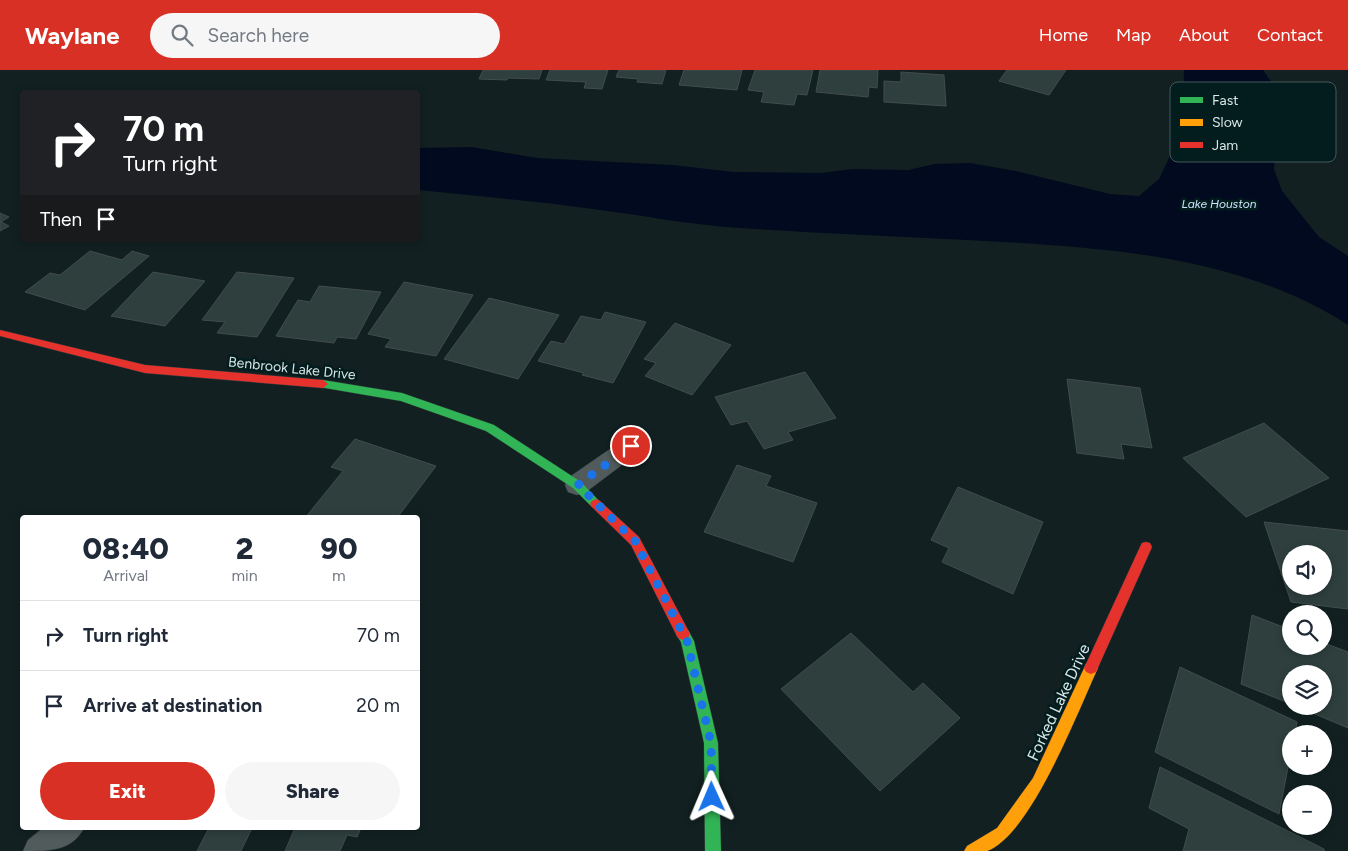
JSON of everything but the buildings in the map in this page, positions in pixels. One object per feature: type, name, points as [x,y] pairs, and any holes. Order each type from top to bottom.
[{"type":"street","name":"Benbrook Lake Drive","points":[[0,333],[145,369],[317,383],[402,397],[490,428],[578,485],[635,541],[687,641],[711,743],[713,851]]},
{"type":"street","points":[[578,485],[631,446]]},
{"type":"street","name":"Forked Lake Drive","points":[[972,851],[1002,833],[1038,783],[1146,547]]},
{"type":"street","points":[[39,851],[65,830]]},
{"type":"water","name":"Lake Houston","points":[[1184,70],[1263,70],[1271,82],[1184,82]]},
{"type":"water","name":"Lake Houston","points":[[472,147],[537,158],[673,165],[734,172],[821,173],[852,169],[909,170],[934,164],[970,163],[1016,171],[1110,194],[1139,196],[1159,179],[1170,156],[1170,162],[1275,162],[1274,169],[1282,191],[1319,237],[1348,256],[1348,325],[1305,301],[1260,282],[1212,268],[1164,258],[1065,246],[721,227],[571,206],[420,190],[420,148]]},
{"type":"traffic: fast","points":[[323,384],[402,397],[490,428],[577,485],[596,504]]},
{"type":"traffic: fast","points":[[683,634],[687,641],[711,743],[713,851]]},
{"type":"traffic: slow","points":[[972,851],[1002,833],[1038,783],[1091,668]]},
{"type":"traffic: jam","points":[[0,333],[145,369],[323,384]]},
{"type":"traffic: jam","points":[[596,504],[635,541],[683,634]]},
{"type":"traffic: jam","points":[[1091,668],[1146,547]]},
{"type":"route","points":[[631,446],[578,485],[635,541],[687,641],[711,743],[712,797]]}]
